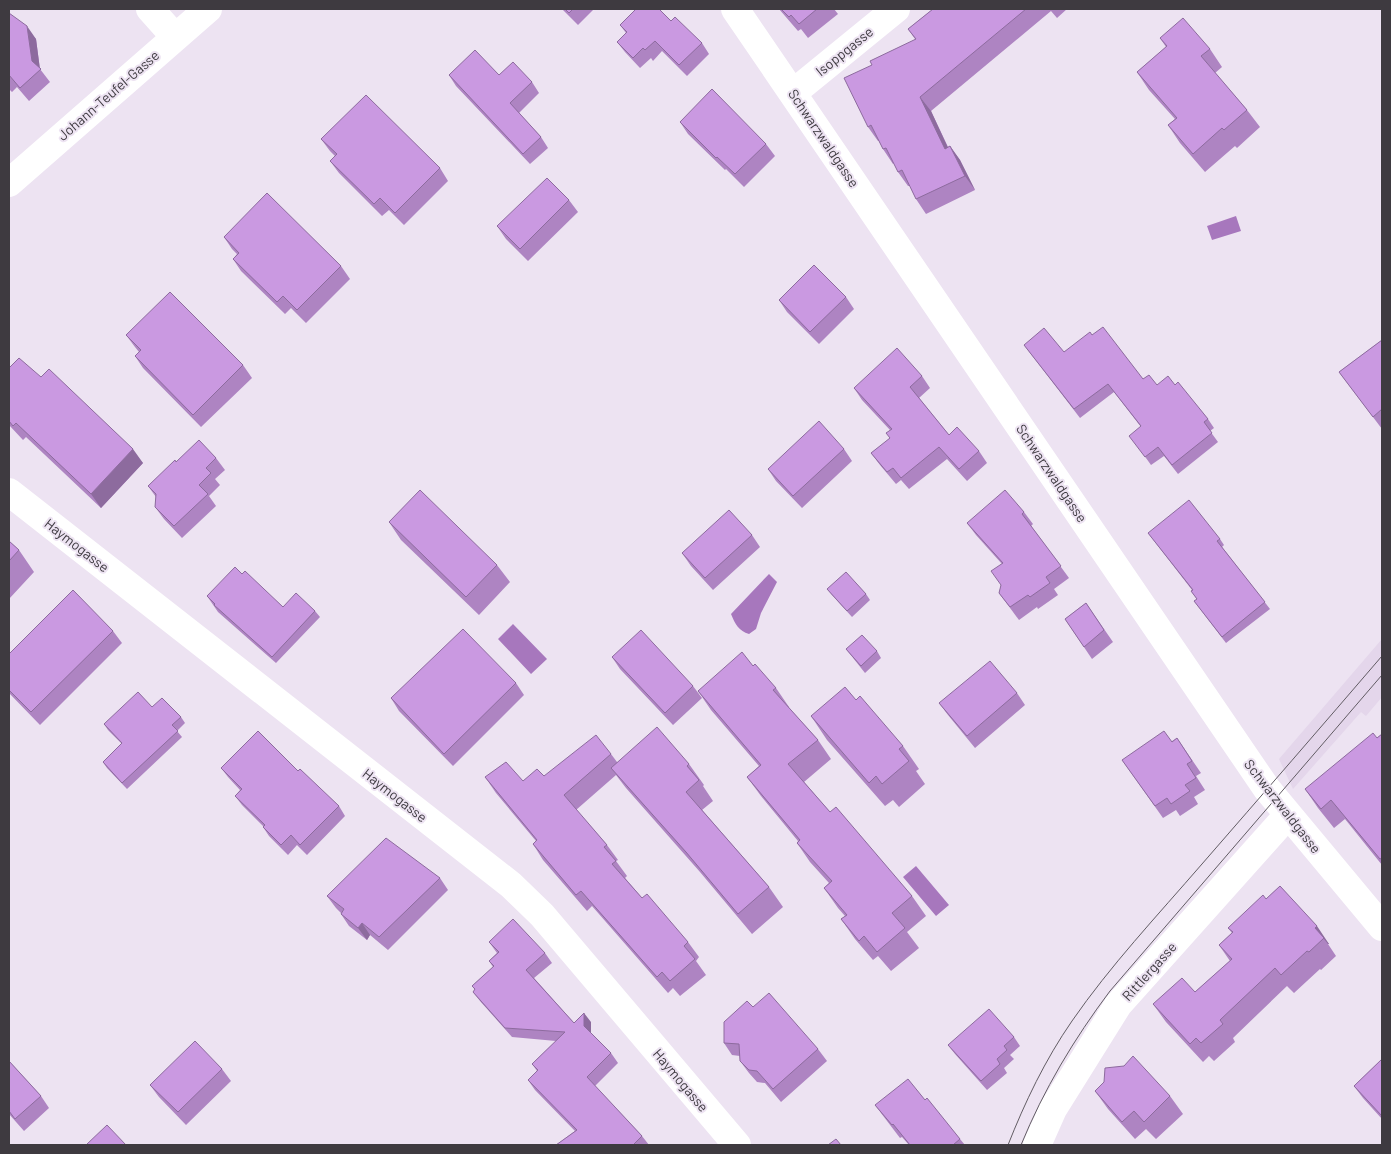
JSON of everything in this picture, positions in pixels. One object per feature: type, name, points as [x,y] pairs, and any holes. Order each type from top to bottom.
[{"type":"street","points":[[150,9],[175,37]]},
{"type":"street","name":"Johann-Teufel-Gasse","points":[[9,183],[208,9]]},
{"type":"street","name":"Schwarzwaldgasse","points":[[735,9],[1263,784],[1287,816],[1382,927]]},
{"type":"street","name":"Isoppgasse","points":[[793,93],[896,9]]},
{"type":"street","name":"Haymogasse","points":[[9,492],[511,885],[542,915],[737,1145]]},
{"type":"street","name":"Rittlergasse","points":[[1037,1145],[1053,1109],[1118,1005],[1287,816]]},
{"type":"shaded area","points":[[1236,216],[1241,231],[1212,240],[1207,226]]},
{"type":"shaded area","points":[[769,574],[777,582],[761,613],[756,629],[749,634],[738,627],[731,614]]},
{"type":"shaded area","points":[[513,624],[547,659],[531,674],[498,639]]},
{"type":"shaded area","points":[[1382,639],[1382,697],[1366,716],[1361,712],[1293,789],[1279,759]]},
{"type":"shaded area","points":[[916,866],[949,905],[936,916],[903,877]]},
{"type":"building","points":[[565,9],[573,9],[569,13]]},
{"type":"building","points":[[636,9],[659,9],[671,21],[675,17],[702,43],[679,65],[655,41],[645,50],[643,48],[633,58],[617,42],[627,32],[620,25]]},
{"type":"building","points":[[781,9],[817,9],[799,24],[791,15],[789,17]]},
{"type":"building","points":[[933,9],[1026,9],[920,97],[945,149],[950,146],[965,176],[916,199],[902,170],[898,172],[886,148],[883,149],[871,125],[868,127],[844,78],[872,65],[870,61],[916,39],[908,29]]},
{"type":"building","points":[[9,13],[27,26],[32,61],[41,69],[20,88],[9,75]]},
{"type":"building","points":[[1183,18],[1210,49],[1201,56],[1247,110],[1224,130],[1222,128],[1193,154],[1168,125],[1177,118],[1137,72],[1167,46],[1160,38]]},
{"type":"building","points":[[475,50],[499,75],[513,62],[532,82],[510,103],[541,137],[523,154],[449,75]]},
{"type":"building","points":[[712,89],[766,144],[735,174],[680,122]]},
{"type":"building","points":[[366,95],[440,168],[395,213],[380,198],[374,204],[330,161],[337,154],[321,139]]},
{"type":"building","points":[[547,178],[569,200],[520,249],[497,226]]},
{"type":"building","points":[[267,193],[341,266],[297,310],[283,296],[277,302],[233,259],[239,253],[224,237]]},
{"type":"building","points":[[814,265],[846,297],[810,332],[779,300]]},
{"type":"building","points":[[170,292],[243,365],[193,415],[135,356],[141,350],[126,335]]},
{"type":"building","points":[[1103,327],[1143,379],[1149,375],[1157,385],[1168,376],[1175,385],[1178,382],[1208,419],[1204,422],[1212,433],[1172,465],[1158,447],[1145,457],[1129,436],[1141,426],[1108,384],[1074,409],[1024,345],[1044,328],[1064,352],[1090,332],[1092,335]]},
{"type":"building","points":[[1382,340],[1382,409],[1373,417],[1339,372]]},
{"type":"building","points":[[897,348],[922,376],[910,387],[949,435],[957,427],[979,451],[959,469],[939,447],[901,478],[893,468],[887,472],[871,453],[890,438],[886,433],[892,429],[854,388]]},
{"type":"building","points":[[19,358],[41,377],[49,369],[133,449],[91,494],[16,423],[13,426],[9,421],[9,368]]},
{"type":"building","points":[[819,421],[844,449],[793,496],[768,469]]},
{"type":"building","points":[[199,440],[216,458],[206,468],[211,473],[199,485],[208,494],[174,526],[155,507],[156,494],[148,486]]},
{"type":"building","points":[[420,490],[497,565],[466,597],[389,522]]},
{"type":"building","points":[[1005,490],[1024,512],[1022,514],[1061,566],[1046,577],[1050,583],[1030,597],[1028,595],[1010,607],[999,593],[1001,585],[991,571],[1003,563],[967,523]]},
{"type":"building","points":[[1189,500],[1220,539],[1217,541],[1265,602],[1222,637],[1194,601],[1197,599],[1191,591],[1193,590],[1148,533]]},
{"type":"building","points":[[729,510],[752,535],[705,578],[682,553]]},
{"type":"building","points":[[9,541],[19,550],[9,561]]},
{"type":"building","points":[[235,567],[242,574],[245,571],[283,607],[296,593],[315,611],[272,657],[214,605],[207,596]]},
{"type":"building","points":[[846,572],[866,594],[847,611],[827,589]]},
{"type":"building","points":[[73,590],[113,631],[31,712],[9,690],[9,654]]},
{"type":"building","points":[[1086,603],[1104,630],[1084,647],[1065,619]]},
{"type":"building","points":[[463,629],[516,683],[444,754],[391,698]]},
{"type":"building","points":[[641,630],[693,686],[665,713],[612,657]]},
{"type":"building","points":[[862,635],[877,651],[861,666],[846,649]]},
{"type":"building","points":[[742,652],[753,666],[755,664],[776,688],[773,690],[818,740],[788,764],[830,812],[836,807],[912,896],[892,913],[905,928],[877,952],[864,936],[859,941],[841,919],[847,915],[824,888],[832,881],[797,843],[800,840],[747,777],[761,765],[698,691]]},
{"type":"building","points":[[990,661],[1017,693],[967,736],[939,703]]},
{"type":"building","points":[[845,687],[856,700],[860,696],[903,746],[899,749],[909,761],[882,784],[876,776],[869,783],[811,716]]},
{"type":"building","points":[[138,692],[152,707],[162,698],[181,717],[172,725],[178,731],[122,783],[103,762],[122,743],[104,724]]},
{"type":"building","points":[[657,727],[689,764],[687,766],[699,780],[686,792],[769,887],[738,914],[611,768]]},
{"type":"building","points":[[258,731],[298,771],[300,769],[339,806],[300,845],[291,835],[281,845],[263,827],[265,825],[235,796],[242,789],[221,768]]},
{"type":"building","points":[[1164,731],[1172,742],[1177,738],[1192,761],[1187,764],[1196,778],[1185,785],[1190,791],[1171,804],[1167,798],[1155,806],[1122,760]]},
{"type":"building","points":[[1373,733],[1377,738],[1382,734],[1382,858],[1380,859],[1331,800],[1321,809],[1305,789]]},
{"type":"building","points":[[596,735],[611,754],[564,795],[607,845],[604,847],[616,861],[612,864],[642,898],[647,894],[688,942],[684,946],[695,959],[670,981],[662,972],[657,977],[581,891],[576,895],[533,844],[537,840],[485,777],[506,762],[523,781],[537,769],[544,776]]},
{"type":"building","points":[[386,838],[440,878],[379,937],[362,923],[358,928],[341,914],[344,909],[327,896]]},
{"type":"building","points":[[1280,886],[1317,926],[1315,928],[1324,938],[1281,975],[1275,968],[1220,1020],[1223,1024],[1201,1043],[1196,1038],[1190,1044],[1153,1004],[1182,978],[1195,992],[1232,959],[1219,945],[1233,932],[1228,928],[1263,895],[1266,899]]},
{"type":"building","points":[[513,919],[545,953],[526,970],[574,1023],[584,1013],[584,1026],[611,1053],[587,1077],[642,1136],[633,1145],[556,1145],[577,1130],[528,1080],[538,1070],[532,1064],[565,1032],[505,1028],[473,992],[475,989],[472,986],[494,966],[489,961],[499,952],[489,942]]},
{"type":"building","points":[[769,993],[818,1049],[773,1089],[757,1071],[749,1070],[740,1061],[739,1044],[724,1043],[724,1022],[747,1001],[753,1007]]},
{"type":"building","points":[[989,1009],[1014,1037],[1004,1046],[1007,1050],[997,1059],[1000,1064],[981,1081],[948,1045]]},
{"type":"building","points":[[195,1041],[222,1069],[178,1112],[150,1085]]},
{"type":"building","points":[[1133,1056],[1170,1096],[1144,1122],[1134,1111],[1122,1122],[1095,1091],[1104,1082],[1105,1068],[1124,1066]]},
{"type":"building","points":[[1382,1059],[1382,1116],[1354,1086]]},
{"type":"building","points":[[9,1061],[41,1096],[15,1119],[9,1111]]},
{"type":"building","points":[[908,1079],[925,1100],[927,1098],[960,1139],[953,1145],[910,1145],[875,1105]]},
{"type":"building","points":[[107,1125],[126,1145],[86,1145]]},
{"type":"building","points":[[836,1139],[841,1145],[828,1145]]},
{"type":"tram line","points":[[1008,1145],[1044,1066],[1072,1021],[1102,981],[1134,941],[1382,656]]},
{"type":"tram line","points":[[1021,1145],[1061,1065],[1084,1027],[1110,991],[1382,675]]}]
